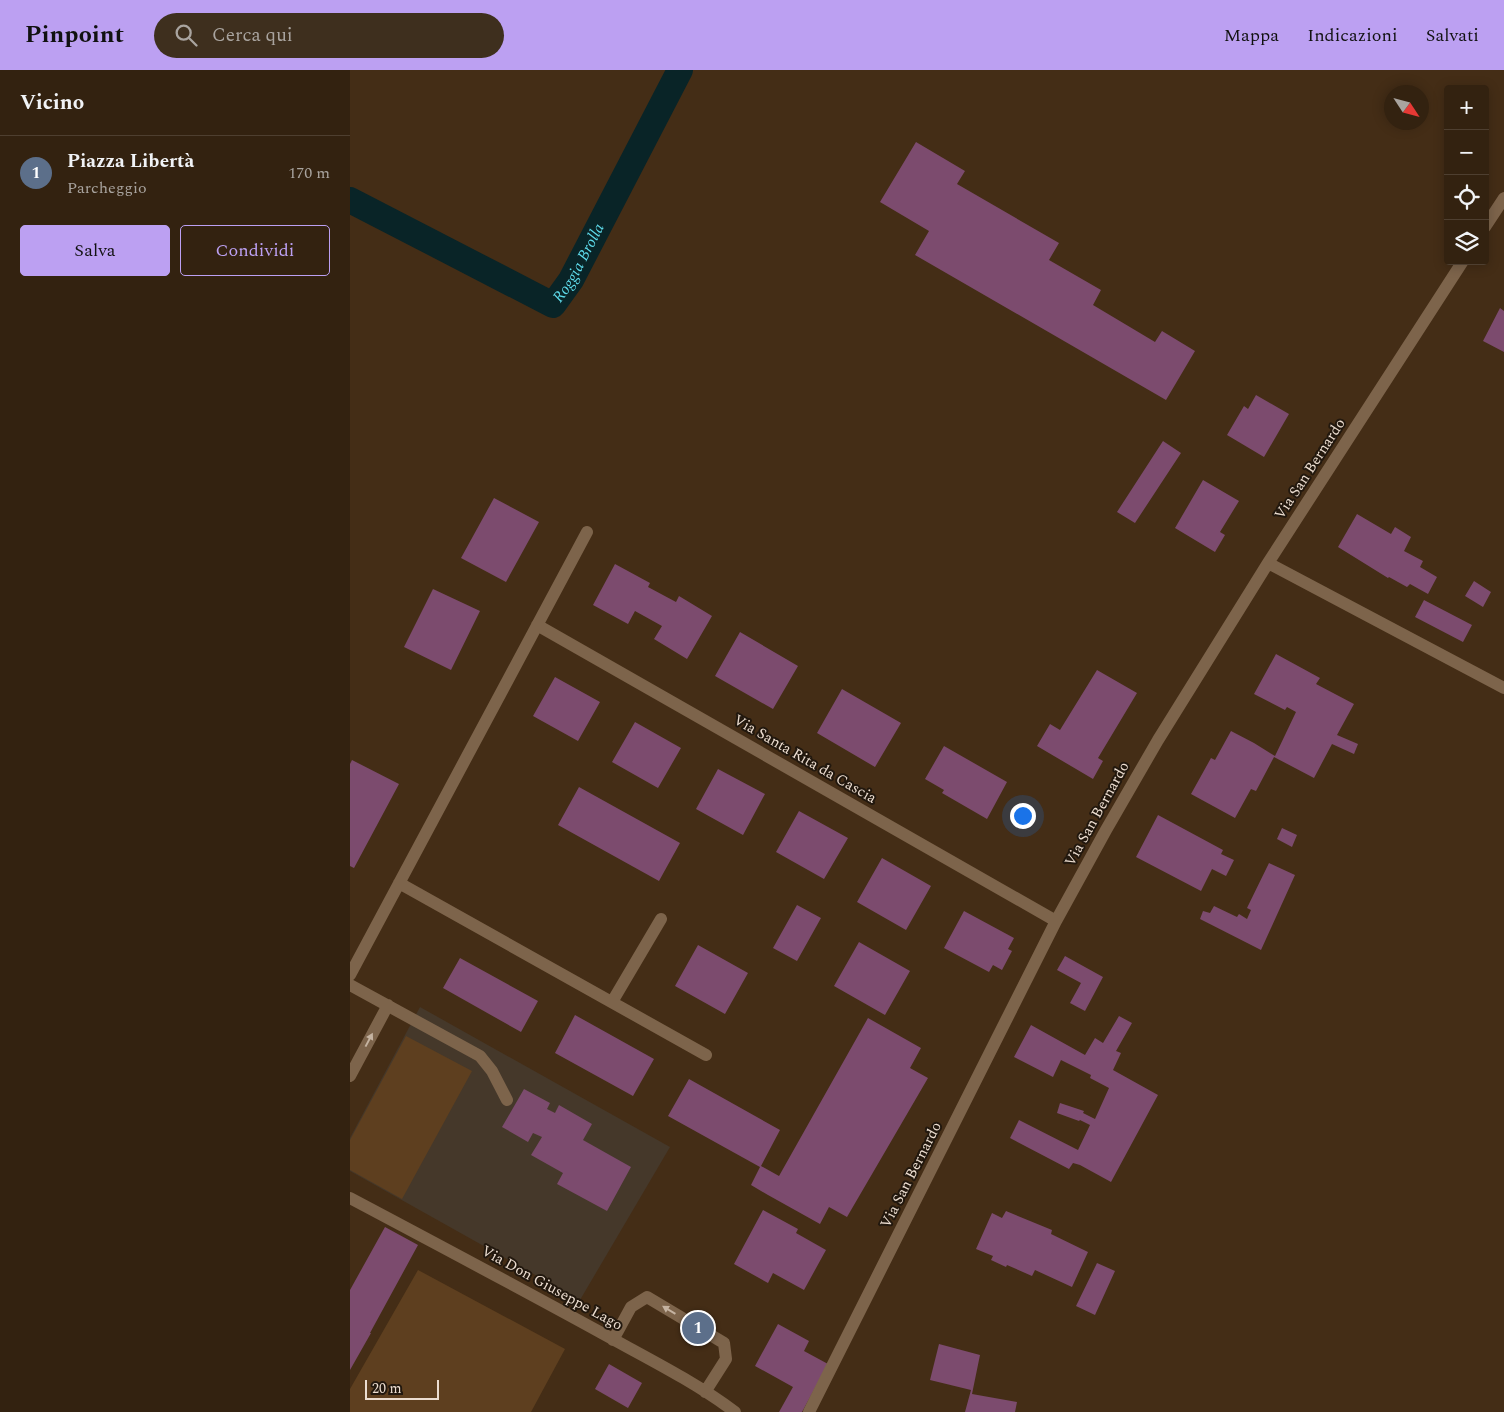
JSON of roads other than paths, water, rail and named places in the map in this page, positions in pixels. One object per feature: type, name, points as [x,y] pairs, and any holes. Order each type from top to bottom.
[{"type":"street","points":[[1489,221],[1504,198]]},
{"type":"street","name":"Via San Bernardo","points":[[809,1412],[1056,921],[1106,830],[1158,740],[1268,563],[1460,265]]},
{"type":"street","points":[[350,975],[587,532]]},
{"type":"street","points":[[1268,563],[1504,688]]},
{"type":"street","name":"Via Santa Rita da Cascia","points":[[537,625],[1056,921]]},
{"type":"street","points":[[399,883],[706,1055]]},
{"type":"street","points":[[612,1002],[661,919]]},
{"type":"street","points":[[350,985],[480,1056],[492,1071],[507,1100]]},
{"type":"street","points":[[350,1076],[388,1005]]},
{"type":"street","name":"Via Don Giuseppe Lago","points":[[350,1198],[497,1275],[705,1392],[736,1412]]},
{"type":"street","points":[[613,1340],[631,1307],[647,1297],[724,1343],[726,1359],[705,1392]]},
{"type":"waterway","name":"Roggia Brolla","points":[[350,200],[553,305],[571,280],[680,70]]},
{"type":"place","name":"Piazza Libertà","points":[[698,1328]]}]
